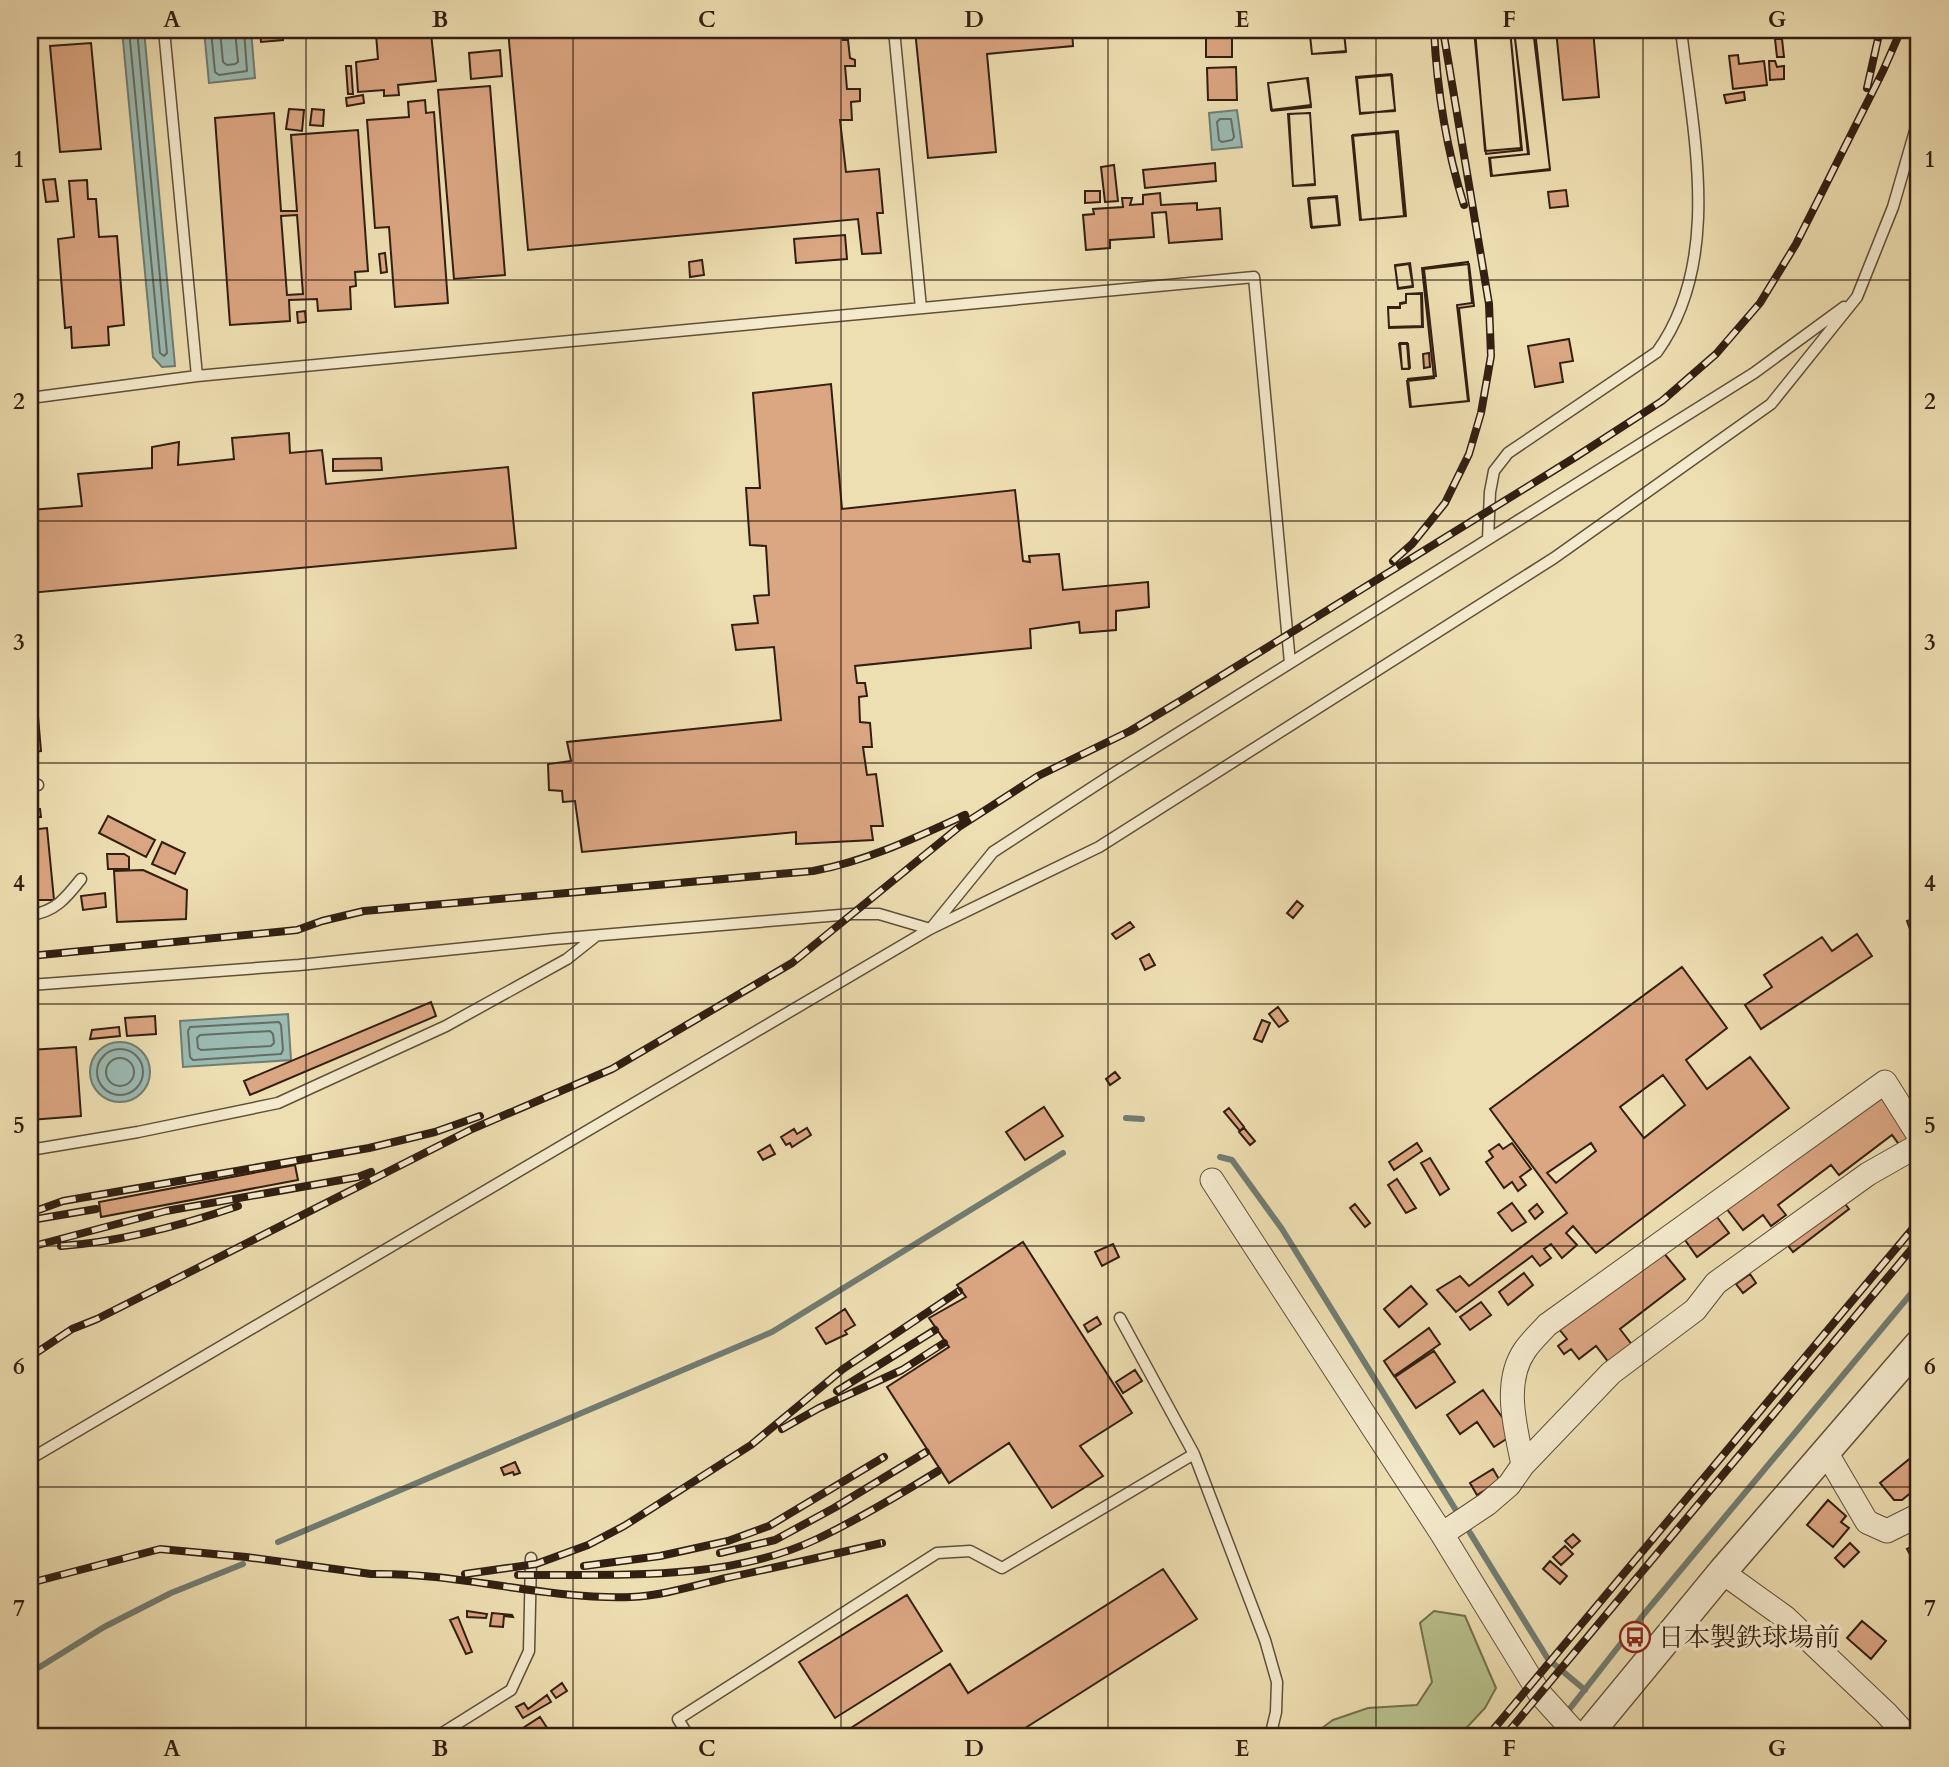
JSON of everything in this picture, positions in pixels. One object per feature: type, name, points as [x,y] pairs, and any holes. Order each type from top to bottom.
[{"type":"street","points":[[1523,1465],[1512,1399],[1516,1372],[1524,1351],[1547,1325],[1885,1082],[1919,1136]]},
{"type":"street","points":[[1455,1526],[1509,1485],[1523,1465],[1611,1373],[1695,1310],[1716,1283],[1868,1174],[1919,1145]]},
{"type":"street","points":[[1212,1180],[1455,1526],[1539,1694],[1579,1737]]},
{"type":"street","points":[[1586,1737],[1722,1572],[1914,1354]]},
{"type":"street","points":[[1826,1452],[1867,1522],[1887,1531],[1919,1515]]},
{"type":"street","points":[[1722,1572],[1786,1618],[1908,1737]]},
{"type":"lane","points":[[164,30],[197,376]]},
{"type":"lane","points":[[894,30],[921,308]]},
{"type":"lane","points":[[1488,539],[1490,492],[1494,471],[1508,453],[1657,352],[1670,334],[1691,278],[1700,198],[1681,30]]},
{"type":"lane","points":[[30,1459],[930,929],[1099,847],[1554,558],[1771,404],[1857,297],[1893,207],[1919,117]]},
{"type":"lane","points":[[30,398],[197,376],[1254,277],[1290,663]]},
{"type":"lane","points":[[930,929],[993,852],[1754,373],[1857,297]]},
{"type":"lane","points":[[30,915],[61,905],[81,879]]},
{"type":"lane","points":[[30,985],[299,965],[852,914],[879,914],[930,929]]},
{"type":"lane","points":[[30,1150],[138,1132],[278,1103],[446,1026],[567,959],[596,936]]},
{"type":"lane","points":[[1120,1318],[1194,1454],[1265,1640],[1277,1682],[1276,1712],[1270,1737]]},
{"type":"lane","points":[[689,1737],[678,1719],[937,1553],[971,1550],[1002,1567],[1194,1454]]},
{"type":"lane","points":[[436,1737],[511,1690],[529,1651],[531,1558]]},
{"type":"green space","points":[[1434,1611],[1465,1616],[1496,1688],[1485,1708],[1458,1737],[1310,1737],[1333,1720],[1368,1708],[1417,1705],[1432,1682],[1420,1623]]},
{"type":"water","points":[[122,30],[144,30],[175,366],[162,367],[153,357]]},
{"type":"water","points":[[204,30],[251,30],[255,78],[209,83]]},
{"type":"water","points":[[1237,110],[1242,147],[1212,150],[1209,113]]},
{"type":"water","points":[[288,1014],[291,1060],[183,1067],[180,1021]]},
{"type":"water","points":[[120,1042],[137,1047],[145,1055],[150,1072],[145,1089],[137,1097],[120,1102],[103,1097],[95,1089],[90,1072],[95,1055],[103,1047]]},
{"type":"building","points":[[282,30],[283,40],[261,42],[260,31]]},
{"type":"building","points":[[508,30],[843,30],[843,40],[848,40],[850,58],[855,60],[855,66],[845,66],[847,89],[860,89],[860,101],[851,102],[852,120],[840,120],[846,172],[879,169],[883,213],[877,213],[881,253],[862,254],[858,219],[528,250]]},
{"type":"building","points":[[915,30],[1072,30],[1073,46],[987,54],[996,152],[928,158]]},
{"type":"building","points":[[1474,30],[1510,30],[1522,150],[1486,154]]},
{"type":"building","points":[[1475,30],[1510,30],[1521,148],[1485,151]]},
{"type":"building","points":[[1514,30],[1533,30],[1550,169],[1491,176],[1489,158],[1529,154]]},
{"type":"building","points":[[1514,30],[1535,30],[1550,170],[1492,176],[1490,158],[1528,154]]},
{"type":"building","points":[[1556,30],[1593,30],[1599,97],[1563,100]]},
{"type":"building","points":[[399,31],[400,36],[431,33],[436,81],[398,85],[399,95],[384,96],[384,90],[358,92],[356,62],[378,59],[376,34]]},
{"type":"building","points":[[1344,32],[1346,51],[1312,54],[1310,36]]},
{"type":"building","points":[[1344,33],[1346,52],[1312,54],[1310,35]]},
{"type":"building","points":[[1206,34],[1232,34],[1232,57],[1206,57]]},
{"type":"building","points":[[1775,39],[1782,39],[1784,57],[1777,57]]},
{"type":"building","points":[[91,43],[101,149],[60,152],[50,46]]},
{"type":"building","points":[[500,50],[502,76],[471,79],[469,53]]},
{"type":"building","points":[[1738,55],[1739,64],[1764,61],[1767,85],[1733,89],[1729,56]]},
{"type":"building","points":[[1769,61],[1775,61],[1777,67],[1784,66],[1784,79],[1770,80]]},
{"type":"building","points":[[346,66],[351,66],[353,94],[348,94]]},
{"type":"building","points":[[1236,67],[1237,100],[1208,100],[1207,68]]},
{"type":"building","points":[[1391,74],[1395,110],[1360,114],[1356,77]]},
{"type":"building","points":[[1392,75],[1395,111],[1360,113],[1357,78]]},
{"type":"building","points":[[1307,78],[1311,105],[1271,110],[1268,83]]},
{"type":"building","points":[[1308,78],[1311,107],[1272,111],[1268,83]]},
{"type":"building","points":[[490,86],[505,275],[454,279],[438,90]]},
{"type":"building","points":[[1744,92],[1745,100],[1726,103],[1724,95]]},
{"type":"building","points":[[363,95],[364,103],[347,106],[346,98]]},
{"type":"building","points":[[425,100],[426,113],[434,112],[448,303],[395,307],[389,227],[375,228],[367,120],[409,117],[408,102]]},
{"type":"building","points":[[289,109],[304,110],[302,131],[286,129]]},
{"type":"building","points":[[312,109],[324,110],[323,126],[310,125]]},
{"type":"building","points":[[274,113],[281,211],[297,211],[291,135],[358,130],[368,271],[355,272],[356,286],[350,287],[351,309],[318,311],[317,299],[289,300],[290,321],[230,325],[215,118]],"holes":[[[297,215],[303,294],[287,295],[281,216]]]},
{"type":"building","points":[[1310,113],[1315,185],[1293,186],[1288,114]]},
{"type":"building","points":[[1310,113],[1315,184],[1293,186],[1289,114]]},
{"type":"building","points":[[1398,131],[1406,216],[1361,220],[1353,135]]},
{"type":"building","points":[[1396,132],[1404,216],[1360,220],[1352,136]]},
{"type":"building","points":[[1215,163],[1216,181],[1145,188],[1143,170]]},
{"type":"building","points":[[1114,165],[1118,201],[1105,202],[1101,167]]},
{"type":"building","points":[[55,179],[58,201],[46,202],[43,180]]},
{"type":"building","points":[[87,180],[88,199],[96,199],[99,237],[117,236],[124,325],[108,327],[109,345],[72,348],[71,327],[65,328],[58,239],[74,237],[69,181]]},
{"type":"building","points":[[1566,190],[1568,206],[1550,208],[1548,192]]},
{"type":"building","points":[[1085,191],[1100,191],[1100,202],[1085,203]]},
{"type":"building","points":[[1160,193],[1161,205],[1197,203],[1197,210],[1220,208],[1222,239],[1169,243],[1166,212],[1152,213],[1154,237],[1110,240],[1110,248],[1086,250],[1083,215],[1094,214],[1093,209],[1123,207],[1122,198],[1132,198],[1130,205],[1143,204],[1143,195]]},
{"type":"building","points":[[1337,196],[1340,225],[1312,228],[1309,198]]},
{"type":"building","points":[[1336,197],[1339,225],[1311,227],[1308,199]]},
{"type":"building","points":[[845,235],[847,259],[796,263],[794,239]]},
{"type":"building","points":[[385,253],[387,272],[381,273],[379,254]]},
{"type":"building","points":[[702,260],[704,275],[690,277],[689,262]]},
{"type":"building","points":[[1468,262],[1472,303],[1457,305],[1468,401],[1410,407],[1407,381],[1434,378],[1422,268]]},
{"type":"building","points":[[1410,263],[1413,286],[1398,288],[1395,265]]},
{"type":"building","points":[[1409,264],[1413,287],[1398,289],[1395,266]]},
{"type":"building","points":[[1469,264],[1474,306],[1459,308],[1469,401],[1411,407],[1408,379],[1436,376],[1424,269]]},
{"type":"building","points":[[1422,293],[1423,327],[1389,328],[1388,307],[1400,307],[1400,303],[1406,302],[1406,294]]},
{"type":"building","points":[[1406,294],[1421,294],[1422,326],[1389,327],[1388,308],[1400,308],[1400,304],[1406,303]]},
{"type":"building","points":[[305,311],[306,322],[298,323],[297,312]]},
{"type":"building","points":[[1569,339],[1573,361],[1560,363],[1563,382],[1535,387],[1528,346]]},
{"type":"building","points":[[1400,343],[1407,343],[1409,369],[1402,369]]},
{"type":"building","points":[[1399,344],[1408,344],[1410,368],[1402,369]]},
{"type":"building","points":[[1429,353],[1430,367],[1424,368],[1423,354]]},
{"type":"building","points":[[831,384],[842,509],[1015,490],[1023,561],[1030,562],[1029,556],[1059,554],[1063,590],[1148,582],[1149,607],[1116,611],[1116,630],[1080,633],[1079,622],[1030,629],[1031,648],[855,666],[857,683],[865,683],[867,696],[859,697],[860,722],[870,723],[872,747],[863,747],[867,775],[876,774],[883,826],[871,826],[873,840],[796,844],[796,832],[582,852],[575,801],[563,802],[562,791],[549,790],[548,764],[571,761],[567,742],[781,720],[774,647],[736,650],[732,625],[758,623],[754,596],[769,595],[766,546],[750,545],[746,488],[760,488],[753,393]]},
{"type":"building","points":[[289,433],[290,453],[322,450],[326,484],[508,467],[516,548],[30,593],[30,510],[82,506],[78,474],[152,468],[152,447],[179,442],[178,465],[234,459],[232,438]]},
{"type":"building","points":[[381,458],[382,470],[333,471],[333,459]]},
{"type":"building","points":[[30,624],[41,751],[30,752]]},
{"type":"building","points":[[30,809],[40,809],[41,817],[30,817]]},
{"type":"building","points":[[108,816],[155,840],[146,857],[99,833]]},
{"type":"building","points":[[47,828],[54,900],[31,900],[30,830]]},
{"type":"building","points":[[162,842],[185,853],[175,874],[152,864]]},
{"type":"building","points":[[107,854],[124,854],[129,857],[129,869],[108,869]]},
{"type":"building","points":[[143,870],[187,890],[186,919],[117,922],[114,871]]},
{"type":"building","points":[[105,893],[106,907],[83,910],[81,896]]},
{"type":"building","points":[[1297,901],[1303,906],[1293,918],[1287,913]]},
{"type":"building","points":[[1919,917],[1919,944],[1916,945],[1907,921]]},
{"type":"building","points":[[1130,922],[1134,927],[1116,939],[1112,934]]},
{"type":"building","points":[[1857,934],[1872,956],[1761,1029],[1745,1005],[1772,987],[1764,975],[1822,937],[1832,951]]},
{"type":"building","points":[[1149,954],[1155,965],[1145,970],[1140,959]]},
{"type":"building","points":[[1682,967],[1727,1028],[1686,1060],[1707,1089],[1750,1057],[1789,1108],[1596,1253],[1573,1226],[1566,1233],[1577,1245],[1562,1258],[1551,1244],[1544,1249],[1551,1258],[1540,1266],[1532,1256],[1456,1312],[1437,1290],[1460,1276],[1469,1286],[1567,1213],[1490,1109]],"holes":[[[1663,1075],[1685,1105],[1644,1138],[1620,1107]],[[1591,1143],[1596,1151],[1556,1183],[1547,1173]]]},
{"type":"building","points":[[431,1002],[436,1016],[250,1095],[244,1081]]},
{"type":"building","points":[[1278,1007],[1288,1021],[1279,1027],[1269,1014]]},
{"type":"building","points":[[155,1016],[156,1034],[127,1036],[125,1018]]},
{"type":"building","points":[[1262,1020],[1270,1023],[1262,1042],[1254,1039]]},
{"type":"building","points":[[119,1027],[120,1036],[90,1039],[92,1030]]},
{"type":"building","points":[[76,1047],[81,1116],[30,1120],[30,1050]]},
{"type":"building","points":[[1115,1072],[1120,1078],[1110,1085],[1106,1079]]},
{"type":"building","points":[[1882,1094],[1915,1137],[1901,1147],[1892,1135],[1839,1175],[1831,1165],[1778,1205],[1786,1215],[1771,1226],[1763,1215],[1743,1230],[1726,1208]]},
{"type":"building","points":[[1044,1107],[1063,1136],[1025,1160],[1006,1132]]},
{"type":"building","points":[[1229,1108],[1244,1127],[1240,1131],[1224,1112]]},
{"type":"building","points":[[807,1128],[811,1135],[792,1147],[790,1143],[786,1145],[781,1137],[794,1129],[797,1134]]},
{"type":"building","points":[[1244,1128],[1255,1141],[1250,1145],[1239,1132]]},
{"type":"building","points":[[1417,1143],[1422,1151],[1394,1170],[1389,1162]]},
{"type":"building","points":[[1512,1143],[1531,1169],[1520,1177],[1526,1185],[1518,1191],[1512,1182],[1504,1188],[1486,1162],[1493,1157],[1489,1151],[1499,1144],[1503,1149]]},
{"type":"building","points":[[770,1145],[775,1154],[763,1160],[758,1152]]},
{"type":"building","points":[[1430,1158],[1449,1189],[1440,1195],[1421,1163]]},
{"type":"building","points":[[295,1165],[298,1180],[101,1217],[99,1202]]},
{"type":"building","points":[[1397,1179],[1416,1208],[1406,1213],[1388,1185]]},
{"type":"building","points":[[1842,1200],[1849,1209],[1793,1252],[1786,1243]]},
{"type":"building","points":[[1512,1203],[1526,1222],[1512,1231],[1498,1213]]},
{"type":"building","points":[[1355,1204],[1370,1223],[1365,1227],[1350,1208]]},
{"type":"building","points":[[1537,1204],[1543,1212],[1535,1219],[1529,1211]]},
{"type":"building","points":[[1717,1217],[1729,1233],[1697,1257],[1685,1240]]},
{"type":"building","points":[[1023,1242],[1132,1413],[1080,1446],[1103,1476],[1052,1508],[1009,1443],[949,1483],[887,1387],[949,1347],[929,1318],[966,1297],[957,1285]]},
{"type":"building","points":[[1113,1244],[1119,1257],[1102,1266],[1095,1252]]},
{"type":"building","points":[[1663,1252],[1685,1279],[1620,1329],[1633,1346],[1610,1364],[1596,1346],[1579,1359],[1571,1349],[1564,1354],[1558,1346],[1567,1339],[1559,1329]]},
{"type":"building","points":[[1524,1273],[1533,1285],[1508,1305],[1499,1292]]},
{"type":"building","points":[[1750,1274],[1756,1283],[1743,1293],[1736,1284]]},
{"type":"building","points":[[1411,1286],[1427,1304],[1399,1327],[1384,1309]]},
{"type":"building","points":[[1481,1302],[1491,1315],[1470,1330],[1460,1317]]},
{"type":"building","points":[[845,1309],[855,1325],[845,1331],[847,1334],[826,1344],[816,1328]]},
{"type":"building","points":[[1097,1317],[1101,1324],[1088,1332],[1084,1325]]},
{"type":"building","points":[[1429,1328],[1440,1344],[1394,1376],[1384,1361]]},
{"type":"building","points":[[1434,1351],[1455,1382],[1416,1408],[1395,1377]]},
{"type":"building","points":[[1135,1370],[1142,1381],[1123,1393],[1116,1382]]},
{"type":"building","points":[[1483,1390],[1514,1434],[1494,1447],[1477,1422],[1460,1434],[1447,1415]]},
{"type":"building","points":[[1919,1451],[1919,1486],[1902,1500],[1894,1500],[1880,1483]]},
{"type":"building","points":[[515,1462],[520,1473],[504,1475],[501,1468]]},
{"type":"building","points":[[1493,1469],[1500,1481],[1477,1495],[1470,1483]]},
{"type":"building","points":[[1828,1500],[1846,1516],[1841,1522],[1849,1528],[1833,1547],[1807,1525]]},
{"type":"building","points":[[1573,1534],[1580,1541],[1572,1548],[1565,1541]]},
{"type":"building","points":[[1850,1543],[1859,1552],[1844,1567],[1835,1558]]},
{"type":"building","points":[[1919,1543],[1919,1571],[1907,1549]]},
{"type":"building","points":[[1565,1546],[1573,1554],[1561,1565],[1553,1557]]},
{"type":"building","points":[[1550,1561],[1567,1576],[1560,1584],[1543,1569]]},
{"type":"building","points":[[1163,1569],[1197,1619],[1011,1737],[837,1737],[950,1664],[968,1693]]},
{"type":"building","points":[[907,1595],[942,1651],[835,1718],[799,1662]]},
{"type":"building","points":[[467,1611],[487,1614],[486,1618],[467,1617]]},
{"type":"building","points":[[492,1613],[513,1617],[504,1616],[503,1627],[490,1626]]},
{"type":"building","points":[[458,1617],[472,1652],[466,1654],[450,1620]]},
{"type":"building","points":[[1862,1621],[1886,1641],[1871,1659],[1847,1638]]},
{"type":"building","points":[[562,1683],[567,1691],[556,1698],[551,1691]]},
{"type":"building","points":[[547,1695],[551,1702],[523,1718],[516,1707],[524,1703],[528,1709]]},
{"type":"building","points":[[540,1717],[553,1737],[509,1737]]},
{"type":"waterway","points":[[1126,1118],[1142,1119]]},
{"type":"waterway","points":[[278,1542],[772,1332],[1063,1153]]},
{"type":"waterway","points":[[1220,1157],[1232,1160],[1282,1229],[1548,1659],[1585,1690]]},
{"type":"waterway","points":[[1568,1711],[1644,1614],[1919,1284]]},
{"type":"waterway","points":[[30,1673],[104,1627],[171,1593],[243,1564]]},
{"type":"waterway","points":[[1547,1737],[1551,1733]]},
{"type":"railway","points":[[1434,30],[1443,119],[1464,205]]},
{"type":"railway","points":[[1393,561],[1412,544],[1445,503],[1469,454],[1481,413],[1491,356],[1489,304],[1443,30]]},
{"type":"railway","points":[[1867,88],[1880,30]]},
{"type":"railway","points":[[30,1357],[72,1329],[97,1319],[472,1129],[612,1069],[792,963],[959,827],[1038,776],[1130,731],[1182,700],[1662,401],[1716,354],[1760,303],[1796,244],[1901,30]]},
{"type":"railway","points":[[30,956],[297,930],[364,911],[813,871],[872,855],[965,815]]},
{"type":"railway","points":[[30,1213],[63,1201],[369,1148],[435,1132],[480,1116]]},
{"type":"railway","points":[[30,1247],[166,1211],[358,1177],[371,1172]]},
{"type":"railway","points":[[61,1246],[151,1232],[238,1206]]},
{"type":"railway","points":[[37,1219],[96,1209]]},
{"type":"railway","points":[[1487,1737],[1919,1221]]},
{"type":"railway","points":[[1504,1737],[1919,1240]]},
{"type":"railway","points":[[465,1574],[536,1564],[588,1545],[624,1526],[751,1445],[843,1369],[959,1291]]},
{"type":"railway","points":[[837,1391],[935,1330]]},
{"type":"railway","points":[[782,1429],[819,1408],[902,1370],[944,1343]]},
{"type":"railway","points":[[720,1553],[775,1540],[926,1452]]},
{"type":"railway","points":[[584,1566],[660,1556],[728,1541],[769,1526],[884,1457]]},
{"type":"railway","points":[[518,1575],[632,1575],[746,1563],[817,1539],[938,1471]]},
{"type":"railway","points":[[30,1583],[160,1549],[246,1557],[371,1574],[436,1577],[566,1594],[631,1597],[667,1592],[882,1543]]},
{"type":"place","name":"日本製鉄球場前","points":[[1635,1637]]}]
